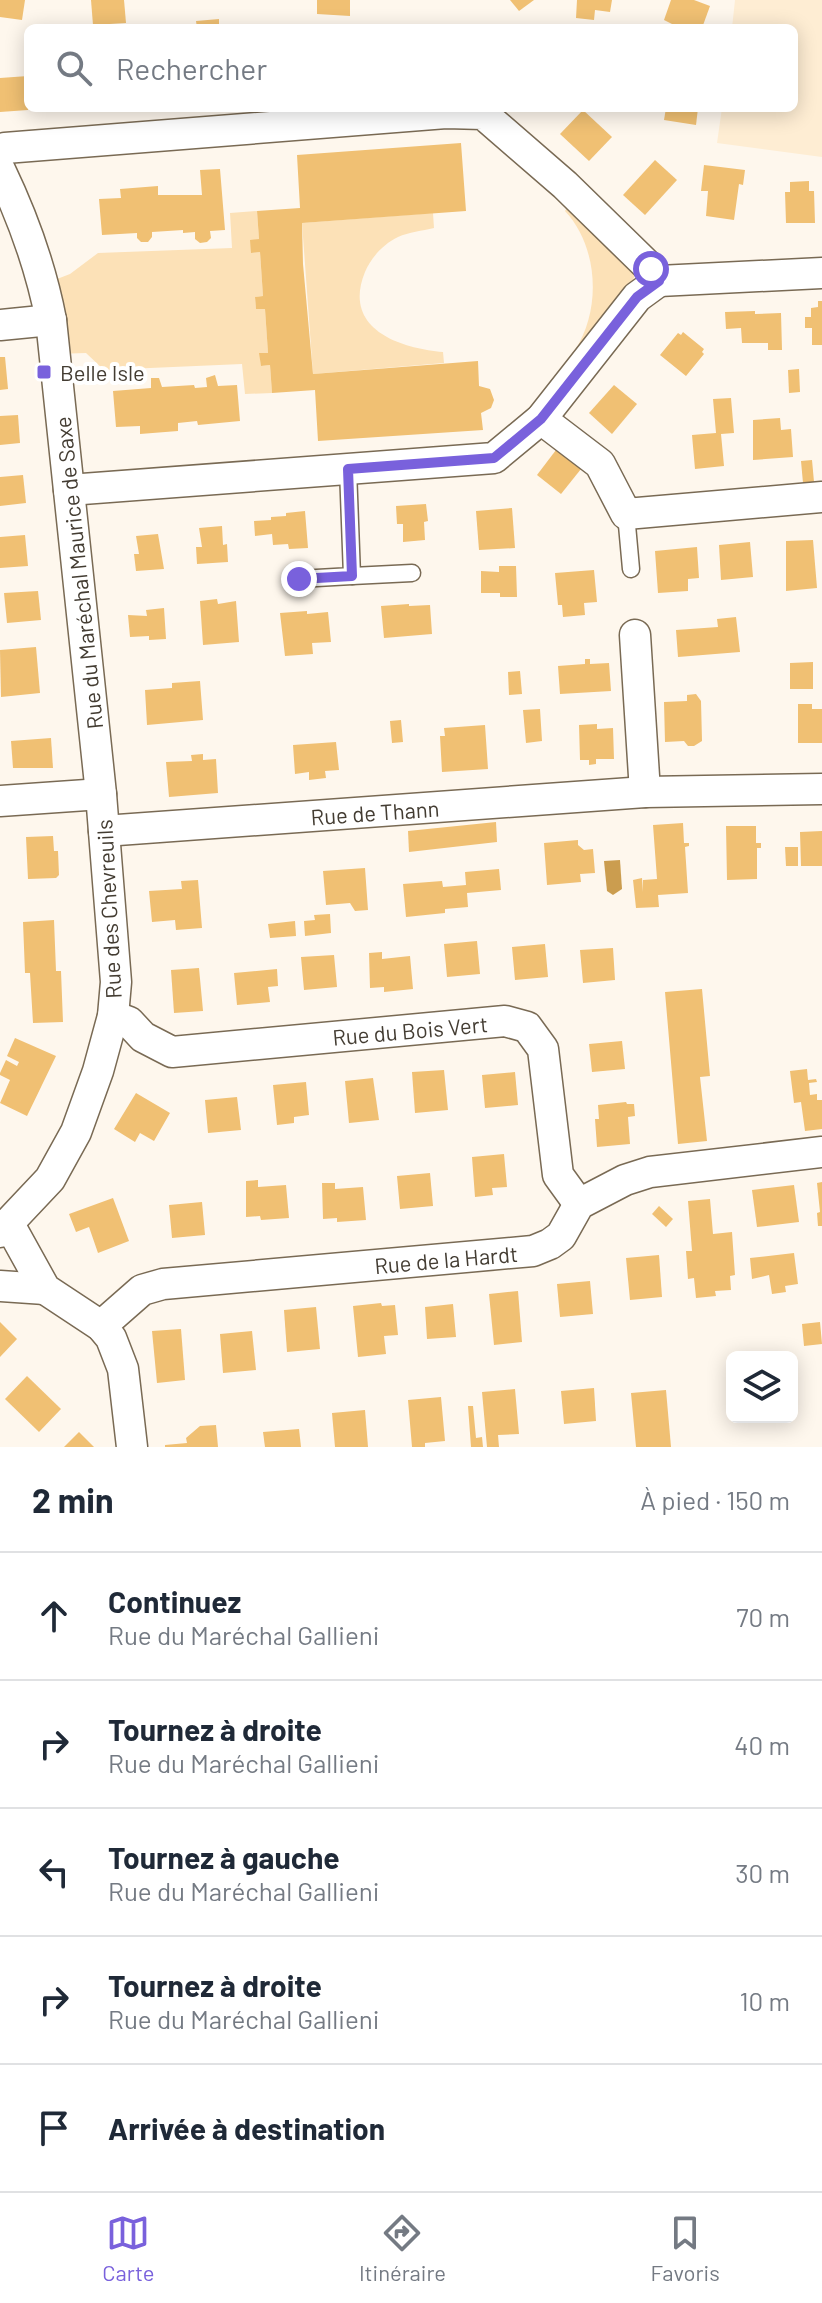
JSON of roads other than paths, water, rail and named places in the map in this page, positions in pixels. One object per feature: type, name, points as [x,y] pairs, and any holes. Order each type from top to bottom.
[{"type":"street","points":[[0,150],[446,113],[483,114],[565,185],[651,269],[659,281]]},
{"type":"street","name":"Rue du Maréchal Maurice de Saxe","points":[[0,170],[15,201],[44,284],[51,320],[101,794]]},
{"type":"street","points":[[69,490],[494,458],[541,419],[637,297],[659,281],[822,273]]},
{"type":"street","points":[[0,325],[51,320]]},
{"type":"street","points":[[541,419],[600,464],[626,514],[822,497]]},
{"type":"street","points":[[635,635],[645,792]]},
{"type":"street","name":"Rue de Thann","points":[[104,831],[645,792],[822,789]]},
{"type":"street","points":[[0,801],[101,794]]},
{"type":"street","name":"Rue des Chevreuils","points":[[4,1228],[50,1179],[76,1132],[98,1071],[113,1016],[116,982],[101,794]]},
{"type":"street","name":"Rue du Bois Vert","points":[[113,1016],[129,1022],[143,1037],[172,1052],[505,1021],[527,1027],[543,1049],[558,1175],[579,1204]]},
{"type":"street","points":[[579,1204],[625,1180],[650,1172],[822,1152]]},
{"type":"street","name":"Rue de la Hardt","points":[[101,1326],[142,1290],[163,1284],[533,1251],[561,1236],[579,1204]]},
{"type":"street","points":[[4,1228],[45,1289],[101,1326],[111,1338],[123,1369],[132,1447]]},
{"type":"street","points":[[0,1286],[45,1289]]},
{"type":"lane","points":[[348,469],[352,576]]},
{"type":"lane","points":[[626,514],[631,569]]},
{"type":"lane","points":[[299,579],[412,573]]},
{"type":"place","name":"Belle Isle","points":[[44,372]]}]
